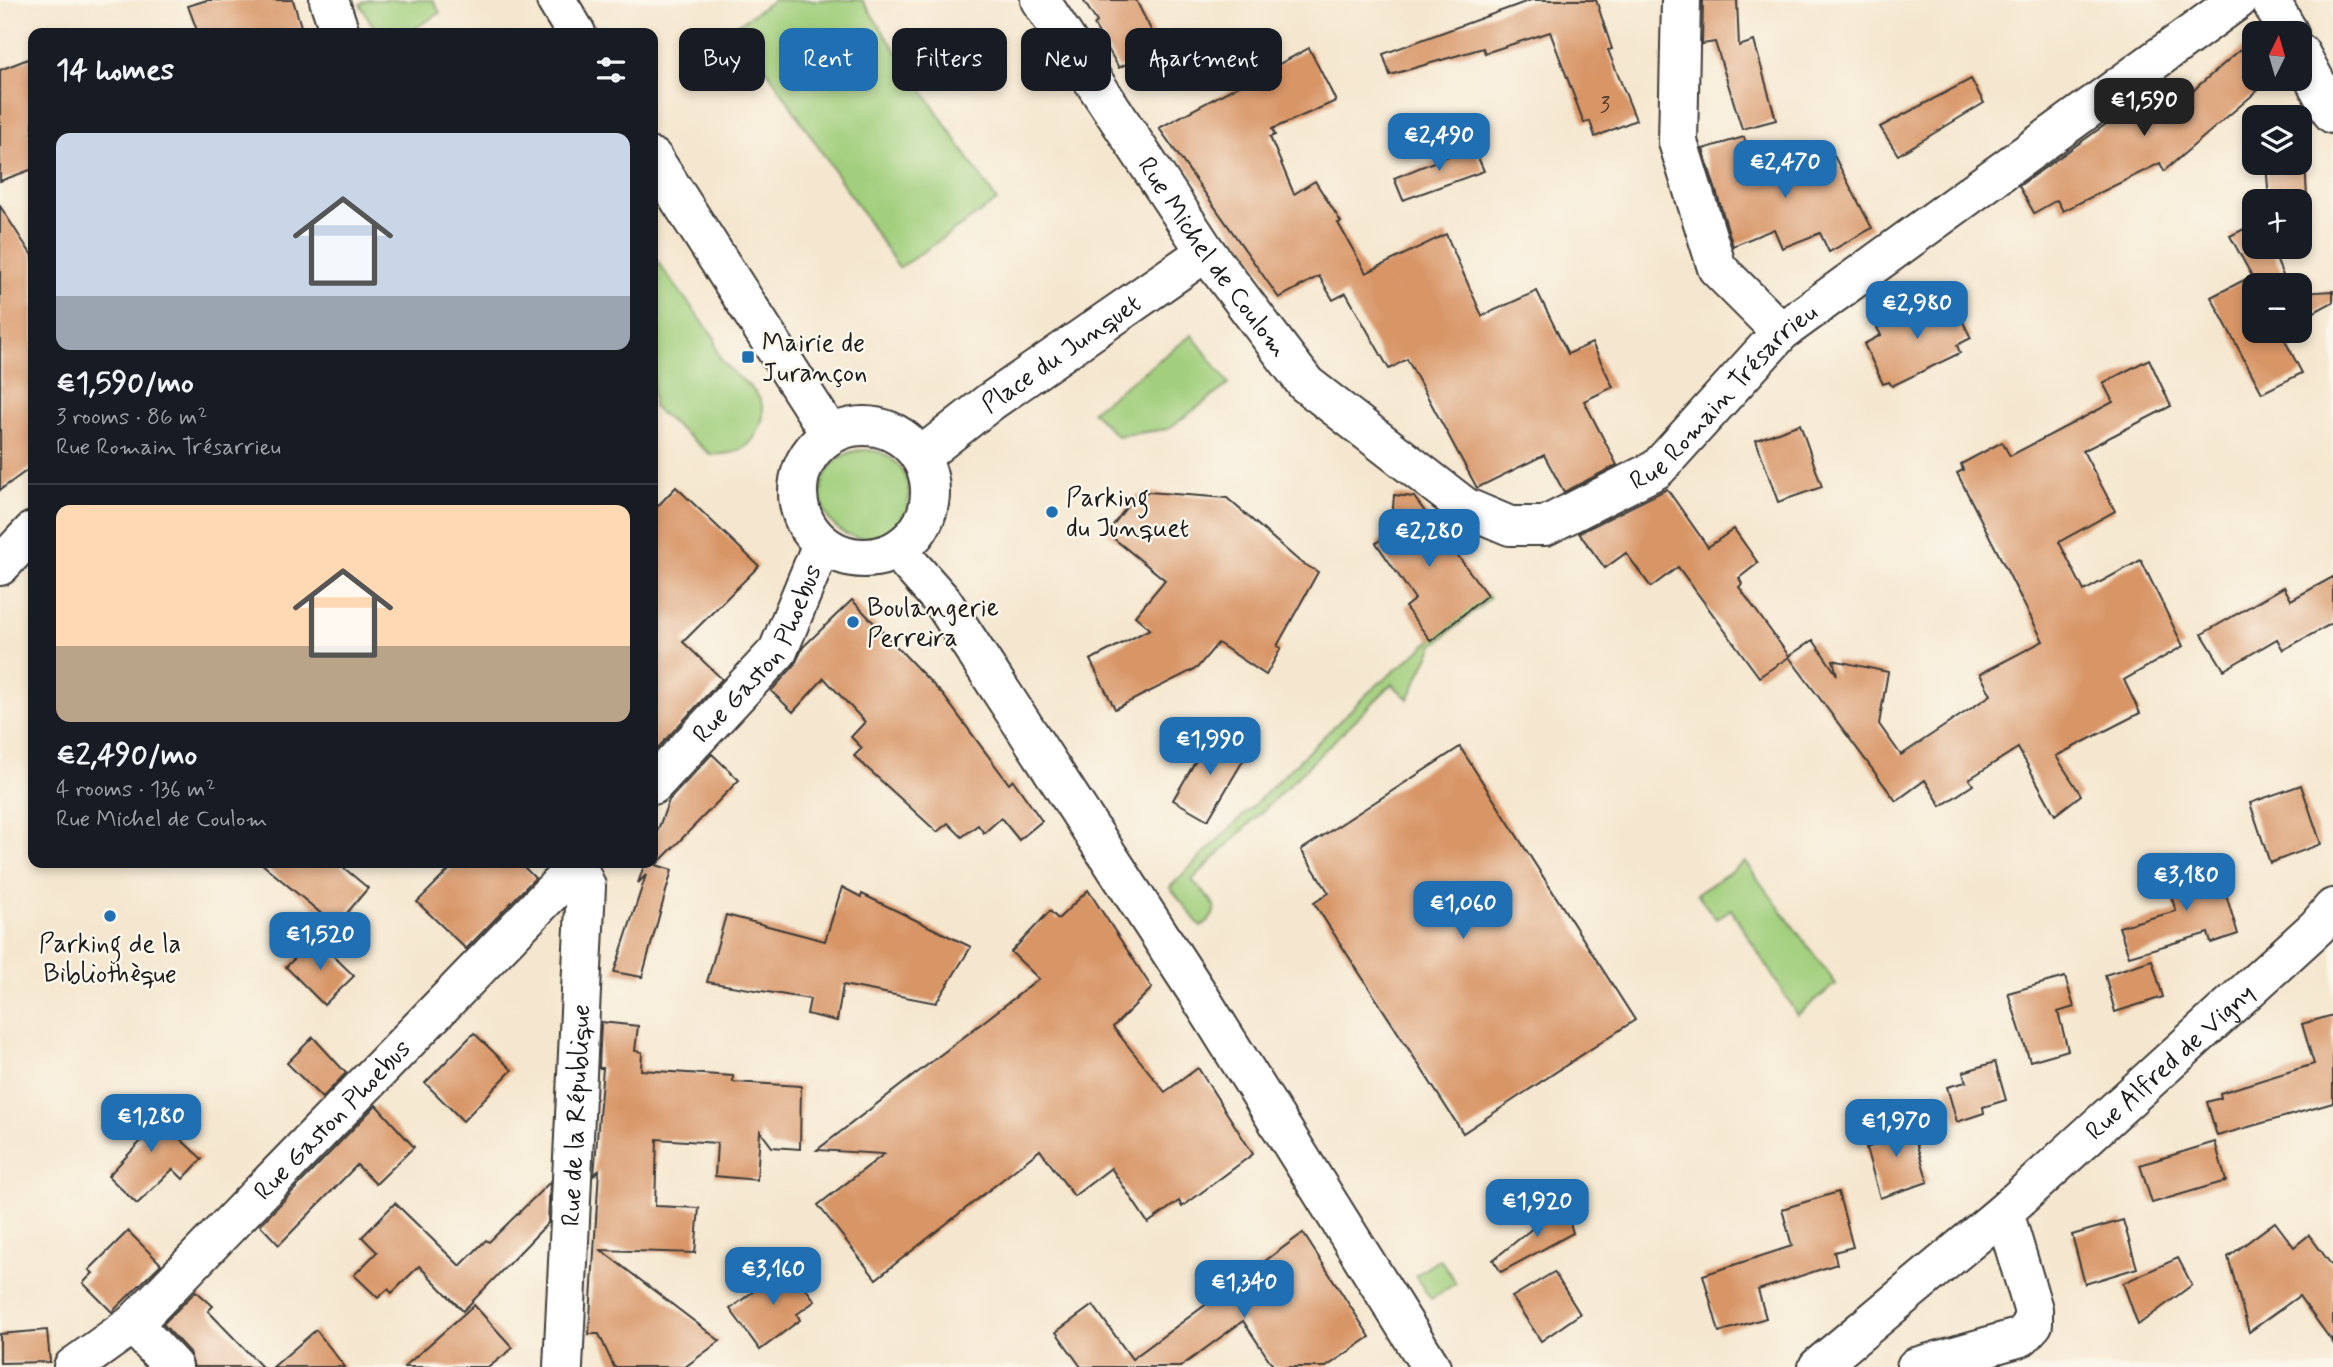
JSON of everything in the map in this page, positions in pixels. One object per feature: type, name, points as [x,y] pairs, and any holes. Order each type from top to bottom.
[{"type":"street","points":[[330,0],[338,28]]},
{"type":"street","points":[[556,0],[573,28]]},
{"type":"street","name":"Rue Michel de Coulom","points":[[1040,0],[1206,252],[1306,384],[1427,477]]},
{"type":"street","points":[[1681,0],[1678,142],[1717,268],[1781,332]]},
{"type":"street","name":"Rue Romain Trésarrieu","points":[[1427,477],[1465,507],[1510,526],[1545,526],[1657,469],[1781,332],[2238,0]]},
{"type":"street","points":[[2270,0],[2282,21]]},
{"type":"street","points":[[2312,75],[2333,114]]},
{"type":"street","points":[[658,166],[831,435]]},
{"type":"street","name":"Place du Junquet","points":[[920,457],[1001,394],[1206,252]]},
{"type":"street","points":[[870,426],[898,436],[920,457],[929,476],[930,498],[925,518],[914,537],[897,550],[878,557],[859,559],[839,554],[822,544],[809,530],[800,513],[797,495],[805,460],[816,446],[831,435],[849,428],[870,426]]},
{"type":"street","points":[[0,566],[28,536]]},
{"type":"street","name":"Rue Gaston Phoebus","points":[[658,780],[778,652],[822,544]]},
{"type":"street","points":[[897,550],[943,602],[1198,994],[1430,1367]]},
{"type":"street","name":"Rue Gaston Phoebus","points":[[73,1367],[133,1324],[574,868]]},
{"type":"street","name":"Rue de la République","points":[[563,1367],[586,886],[579,868]]},
{"type":"street","name":"Rue Alfred de Vigny","points":[[1818,1367],[2004,1212],[2317,927],[2333,908]]},
{"type":"street","points":[[1916,1367],[2021,1337],[2033,1324],[2033,1310],[2004,1212]]},
{"type":"street","points":[[133,1324],[173,1367]]},
{"type":"green space","points":[[368,0],[433,0],[440,13],[415,28],[374,28],[360,4]]},
{"type":"green space","points":[[774,0],[862,0],[892,45],[892,91],[923,91],[997,201],[899,268],[781,91],[878,91],[878,28],[779,28],[779,88],[765,67],[765,28],[739,28],[737,25]]},
{"type":"green space","points":[[658,263],[715,338],[717,352],[725,364],[756,394],[762,406],[762,420],[750,443],[740,450],[710,454],[658,411]]},
{"type":"green space","points":[[1192,335],[1229,384],[1168,429],[1117,436],[1092,411]]},
{"type":"green space","points":[[865,450],[882,454],[896,463],[905,477],[909,494],[905,511],[896,525],[882,534],[865,538],[848,534],[834,525],[825,511],[821,494],[825,477],[834,463],[848,454]]},
{"type":"green space","points":[[1487,594],[1490,598],[1434,645],[1408,699],[1392,684],[1192,880],[1214,907],[1214,913],[1201,927],[1170,887],[1369,692]]},
{"type":"green space","points":[[1745,862],[1836,984],[1797,1015],[1731,909],[1716,919],[1697,894]]},
{"type":"green space","points":[[1440,1259],[1456,1283],[1431,1299],[1415,1276]]},
{"type":"building","points":[[207,0],[293,0],[301,28],[196,28],[188,6]]},
{"type":"building","points":[[1083,0],[1136,0],[1150,28],[1125,28],[1125,65],[1119,68],[1111,54],[1111,28],[1096,28],[1094,25],[1097,22]]},
{"type":"building","points":[[1531,0],[1596,0],[1612,49],[1608,50],[1636,120],[1595,137],[1590,121],[1584,123],[1550,32],[1485,53],[1483,48],[1390,75],[1383,54]]},
{"type":"building","points":[[1703,0],[1737,0],[1739,46],[1754,41],[1776,120],[1742,129],[1715,42],[1702,44]]},
{"type":"building","points":[[1309,48],[1336,101],[1272,129],[1275,135],[1270,137],[1294,194],[1315,181],[1341,222],[1338,223],[1366,273],[1446,234],[1482,316],[1537,291],[1568,354],[1592,343],[1613,387],[1584,401],[1617,465],[1564,492],[1544,455],[1477,488],[1407,359],[1389,369],[1346,293],[1333,300],[1319,276],[1279,298],[1159,128],[1228,91],[1282,91],[1282,62]]},
{"type":"building","points":[[2242,48],[2242,91],[2257,91],[2164,171],[2160,163],[2063,211],[2057,200],[2034,213],[2019,186],[2154,90],[2169,117],[2198,86]]},
{"type":"building","points":[[28,59],[28,171],[0,181],[0,70]]},
{"type":"building","points":[[1971,79],[1984,103],[1898,155],[1880,127]]},
{"type":"building","points":[[1744,137],[1757,185],[1792,174],[1832,152],[1872,228],[1829,252],[1820,233],[1782,248],[1774,229],[1733,246],[1703,149]]},
{"type":"building","points":[[1473,146],[1484,171],[1403,200],[1394,178]]},
{"type":"building","points":[[2267,175],[2306,175],[2307,189],[2268,189]]},
{"type":"building","points":[[0,206],[28,249],[28,470],[0,490]]},
{"type":"building","points":[[2242,230],[2242,258],[2230,236]]},
{"type":"building","points":[[2243,259],[2276,259],[2282,273],[2250,273]]},
{"type":"building","points":[[2242,281],[2242,343],[2286,343],[2302,373],[2262,393],[2211,297]]},
{"type":"building","points":[[2333,291],[2333,302],[2312,313],[2312,292]]},
{"type":"building","points":[[1934,298],[1938,305],[1951,298],[1971,338],[1957,345],[1960,353],[1892,386],[1889,382],[1883,384],[1864,344],[1881,335],[1877,328]]},
{"type":"building","points":[[2149,359],[2171,406],[2083,451],[2115,511],[2059,542],[2084,591],[2141,560],[2183,646],[2124,680],[2140,713],[2056,756],[2081,795],[2055,815],[2018,748],[1969,779],[1973,785],[1941,806],[1925,780],[1896,801],[1789,657],[1759,677],[1678,567],[1651,587],[1626,553],[1605,568],[1579,533],[1667,489],[1708,547],[1734,529],[1758,563],[1739,578],[1742,584],[1739,587],[1789,656],[1813,640],[1837,675],[1833,660],[1888,672],[1879,724],[1901,755],[1991,695],[1980,674],[2043,641],[1957,473],[1963,470],[1961,464],[2002,442],[2010,456],[2113,402],[2103,383]]},
{"type":"building","points":[[1800,424],[1822,487],[1778,502],[1756,440]]},
{"type":"building","points":[[676,487],[759,566],[683,642],[722,679],[658,748],[658,506]]},
{"type":"building","points":[[1148,492],[1227,498],[1299,561],[1318,572],[1277,646],[1281,648],[1266,675],[1218,643],[1197,668],[1115,709],[1090,660],[1150,629],[1135,616],[1165,580],[1107,533],[1134,497]]},
{"type":"building","points":[[1394,495],[1414,497],[1487,595],[1431,641],[1405,607],[1415,599],[1376,543],[1391,532]]},
{"type":"building","points":[[2333,577],[2333,623],[2283,650],[2277,639],[2224,670],[2202,634],[2284,587],[2291,600]]},
{"type":"building","points":[[852,600],[943,695],[1009,784],[1013,780],[1042,821],[1019,840],[1001,818],[984,833],[978,825],[962,837],[948,823],[937,832],[854,756],[862,748],[851,737],[865,722],[824,678],[793,712],[771,691],[794,666],[803,647]]},
{"type":"building","points":[[1212,733],[1247,754],[1208,820],[1173,800]]},
{"type":"building","points":[[1460,747],[1635,1020],[1463,1133],[1314,903],[1329,893],[1301,850]]},
{"type":"building","points":[[712,754],[739,780],[658,863],[658,830],[669,800]]},
{"type":"building","points":[[2301,785],[2321,844],[2270,863],[2250,803]]},
{"type":"building","points":[[2216,862],[2238,934],[2211,943],[2208,933],[2129,956],[2119,927],[2176,911],[2165,878]]},
{"type":"building","points":[[658,866],[672,870],[642,977],[614,972],[646,875],[638,883],[643,868],[658,868]]},
{"type":"building","points":[[267,868],[344,868],[368,888],[336,926]]},
{"type":"building","points":[[451,868],[525,868],[535,878],[466,949],[417,902]]},
{"type":"building","points":[[842,887],[971,947],[936,1003],[843,985],[837,1021],[807,1014],[810,999],[707,982],[726,915],[825,941]]},
{"type":"building","points":[[1088,890],[1152,988],[1113,1027],[1165,1092],[1198,1068],[1253,1154],[1182,1207],[1179,1201],[1148,1223],[1111,1168],[1074,1196],[1040,1150],[876,1279],[818,1205],[884,1154],[817,1150],[1039,979],[1011,952],[1050,911],[1058,919]]},
{"type":"building","points":[[315,938],[354,976],[324,1005],[286,967]]},
{"type":"building","points":[[2152,960],[2163,997],[2115,1012],[2105,975]]},
{"type":"building","points":[[2065,977],[2074,1007],[2058,1012],[2068,1050],[2030,1061],[2008,993]]},
{"type":"building","points":[[2333,1015],[2333,1103],[2217,1136],[2207,1102],[2221,1098],[2220,1093],[2314,1064],[2302,1024]]},
{"type":"building","points":[[601,1022],[638,1026],[635,1051],[642,1052],[641,1070],[733,1076],[733,1082],[801,1086],[800,1149],[772,1147],[760,1131],[757,1180],[715,1176],[717,1143],[657,1139],[655,1206],[699,1208],[695,1253],[601,1250],[720,1341],[685,1367],[614,1367],[599,1334],[589,1334],[599,1170],[594,1175],[603,1068],[599,1068]]},
{"type":"building","points":[[474,1033],[512,1070],[463,1121],[425,1083]]},
{"type":"building","points":[[313,1037],[346,1073],[322,1098],[287,1063]]},
{"type":"building","points":[[1995,1062],[2006,1100],[1983,1107],[1984,1113],[1957,1122],[1947,1087],[1966,1082],[1963,1072]]},
{"type":"building","points":[[136,1098],[202,1159],[183,1179],[173,1169],[137,1204],[108,1176],[143,1139],[119,1116]]},
{"type":"building","points":[[376,1105],[414,1147],[376,1184],[357,1165],[279,1245],[260,1225]]},
{"type":"building","points":[[1908,1116],[1928,1182],[1880,1198],[1866,1148],[1882,1143],[1878,1125]]},
{"type":"building","points":[[2215,1142],[2226,1181],[2152,1203],[2140,1165]]},
{"type":"building","points":[[550,1182],[548,1223],[463,1311],[419,1266],[392,1293],[388,1289],[378,1298],[354,1275],[377,1252],[362,1237],[395,1203],[460,1266],[486,1240],[489,1242]]},
{"type":"building","points":[[1838,1192],[1853,1247],[1834,1252],[1837,1264],[1758,1290],[1766,1318],[1719,1332],[1703,1275],[1792,1246],[1782,1209]]},
{"type":"building","points":[[1564,1203],[1573,1233],[1501,1272],[1493,1260]]},
{"type":"building","points":[[2123,1220],[2137,1268],[2085,1284],[2072,1235]]},
{"type":"building","points":[[2275,1222],[2294,1247],[2309,1235],[2333,1267],[2333,1343],[2299,1296],[2249,1332],[2228,1257]]},
{"type":"building","points":[[128,1231],[161,1264],[112,1312],[83,1283],[93,1273],[89,1270]]},
{"type":"building","points":[[1303,1233],[1370,1337],[1326,1367],[1274,1367],[1243,1321],[1180,1367],[1081,1367],[1056,1332],[1093,1305],[1132,1359]]},
{"type":"building","points":[[2178,1258],[2192,1285],[2138,1325],[2123,1283]]},
{"type":"building","points":[[788,1265],[815,1301],[797,1314],[800,1320],[760,1350],[730,1309]]},
{"type":"building","points":[[1554,1272],[1580,1314],[1541,1341],[1512,1297]]},
{"type":"building","points":[[196,1291],[213,1306],[208,1311],[262,1367],[194,1367],[189,1352],[163,1324]]},
{"type":"building","points":[[474,1305],[513,1348],[489,1367],[404,1367]]},
{"type":"building","points":[[47,1330],[50,1362],[0,1363],[0,1334]]},
{"type":"building","points":[[316,1330],[345,1367],[273,1367]]},
{"type":"place","name":"Mairie de Jurançon","points":[[748,357]]},
{"type":"place","name":"Parking du Junquet","points":[[1052,512]]},
{"type":"place","name":"Boulangerie Perreira","points":[[853,622]]},
{"type":"place","name":"Parking de la Bibliothèque","points":[[110,916]]}]
